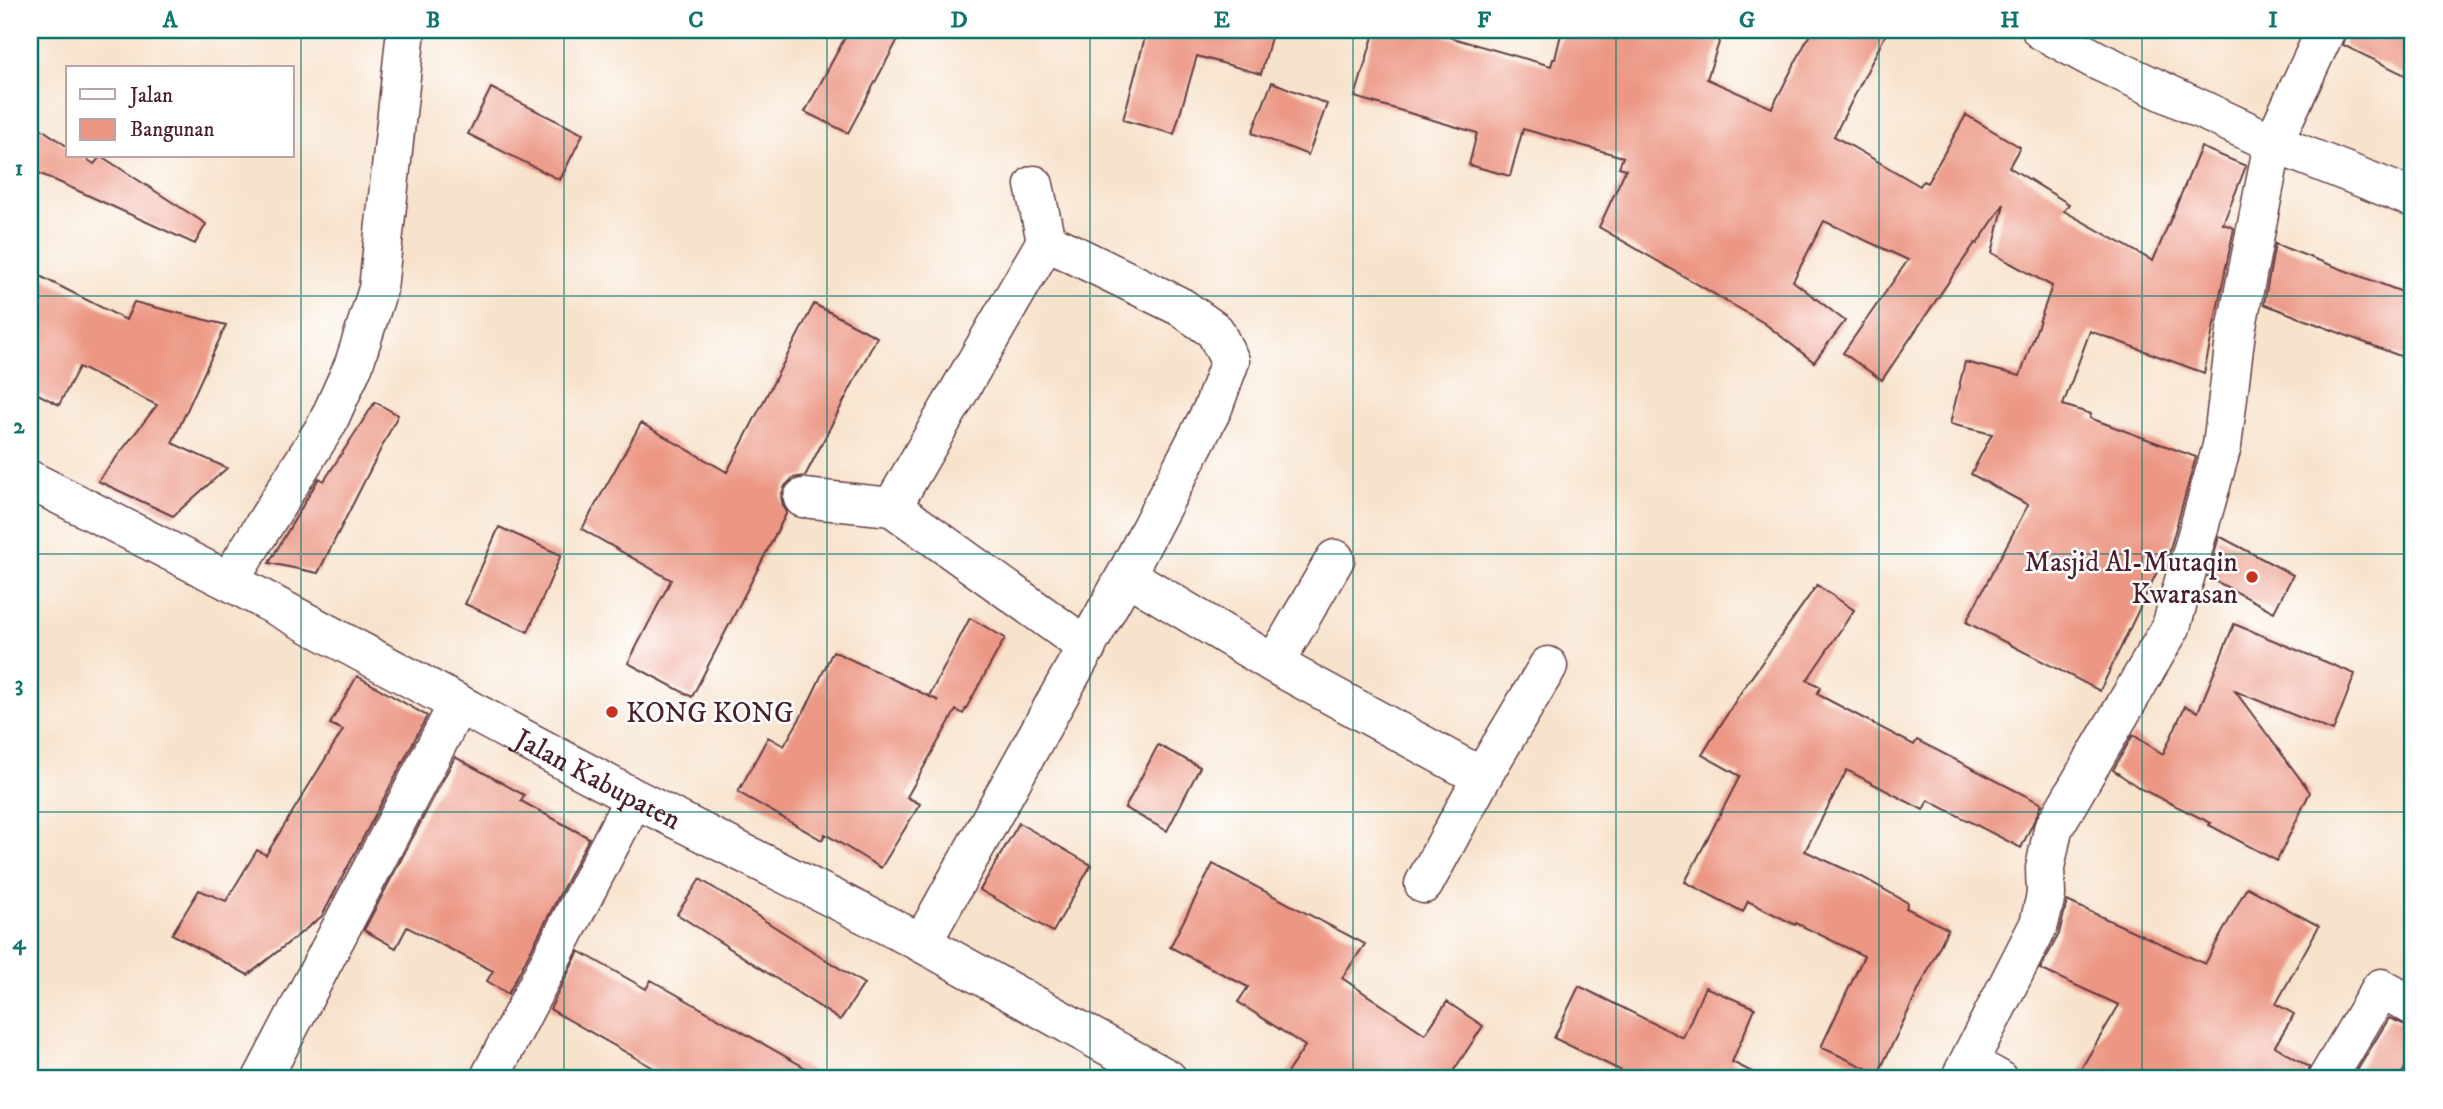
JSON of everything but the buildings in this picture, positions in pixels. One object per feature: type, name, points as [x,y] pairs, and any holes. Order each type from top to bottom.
[{"type":"street","points":[[229,581],[327,424],[354,364],[378,289],[406,30]]},
{"type":"street","points":[[2041,30],[2096,60],[2273,143],[2413,198]]},
{"type":"street","points":[[1975,1074],[2039,924],[2046,895],[2045,868],[2053,829],[2171,627],[2222,446],[2236,331],[2273,143],[2326,30]]},
{"type":"street","points":[[892,506],[1046,240],[1034,185]]},
{"type":"street","points":[[922,943],[1126,576],[1213,408],[1230,361],[1215,331],[1181,307],[1046,240]]},
{"type":"street","name":"Jalan Kabupaten","points":[[30,480],[229,581],[634,798],[922,943],[1168,1079]]},
{"type":"street","points":[[803,498],[892,506],[1087,647]]},
{"type":"street","points":[[1274,664],[1335,559]]},
{"type":"street","points":[[1126,576],[1274,664],[1482,778]]},
{"type":"street","points":[[1424,884],[1548,666]]},
{"type":"street","points":[[262,1079],[458,704]]},
{"type":"street","points":[[489,1079],[634,798]]},
{"type":"street","points":[[2327,1079],[2397,997]]},
{"type":"place","name":"Masjid Al-Mutaqin Kwarasan","points":[[2252,577]]},
{"type":"place","name":"KONG KONG","points":[[612,712]]}]
